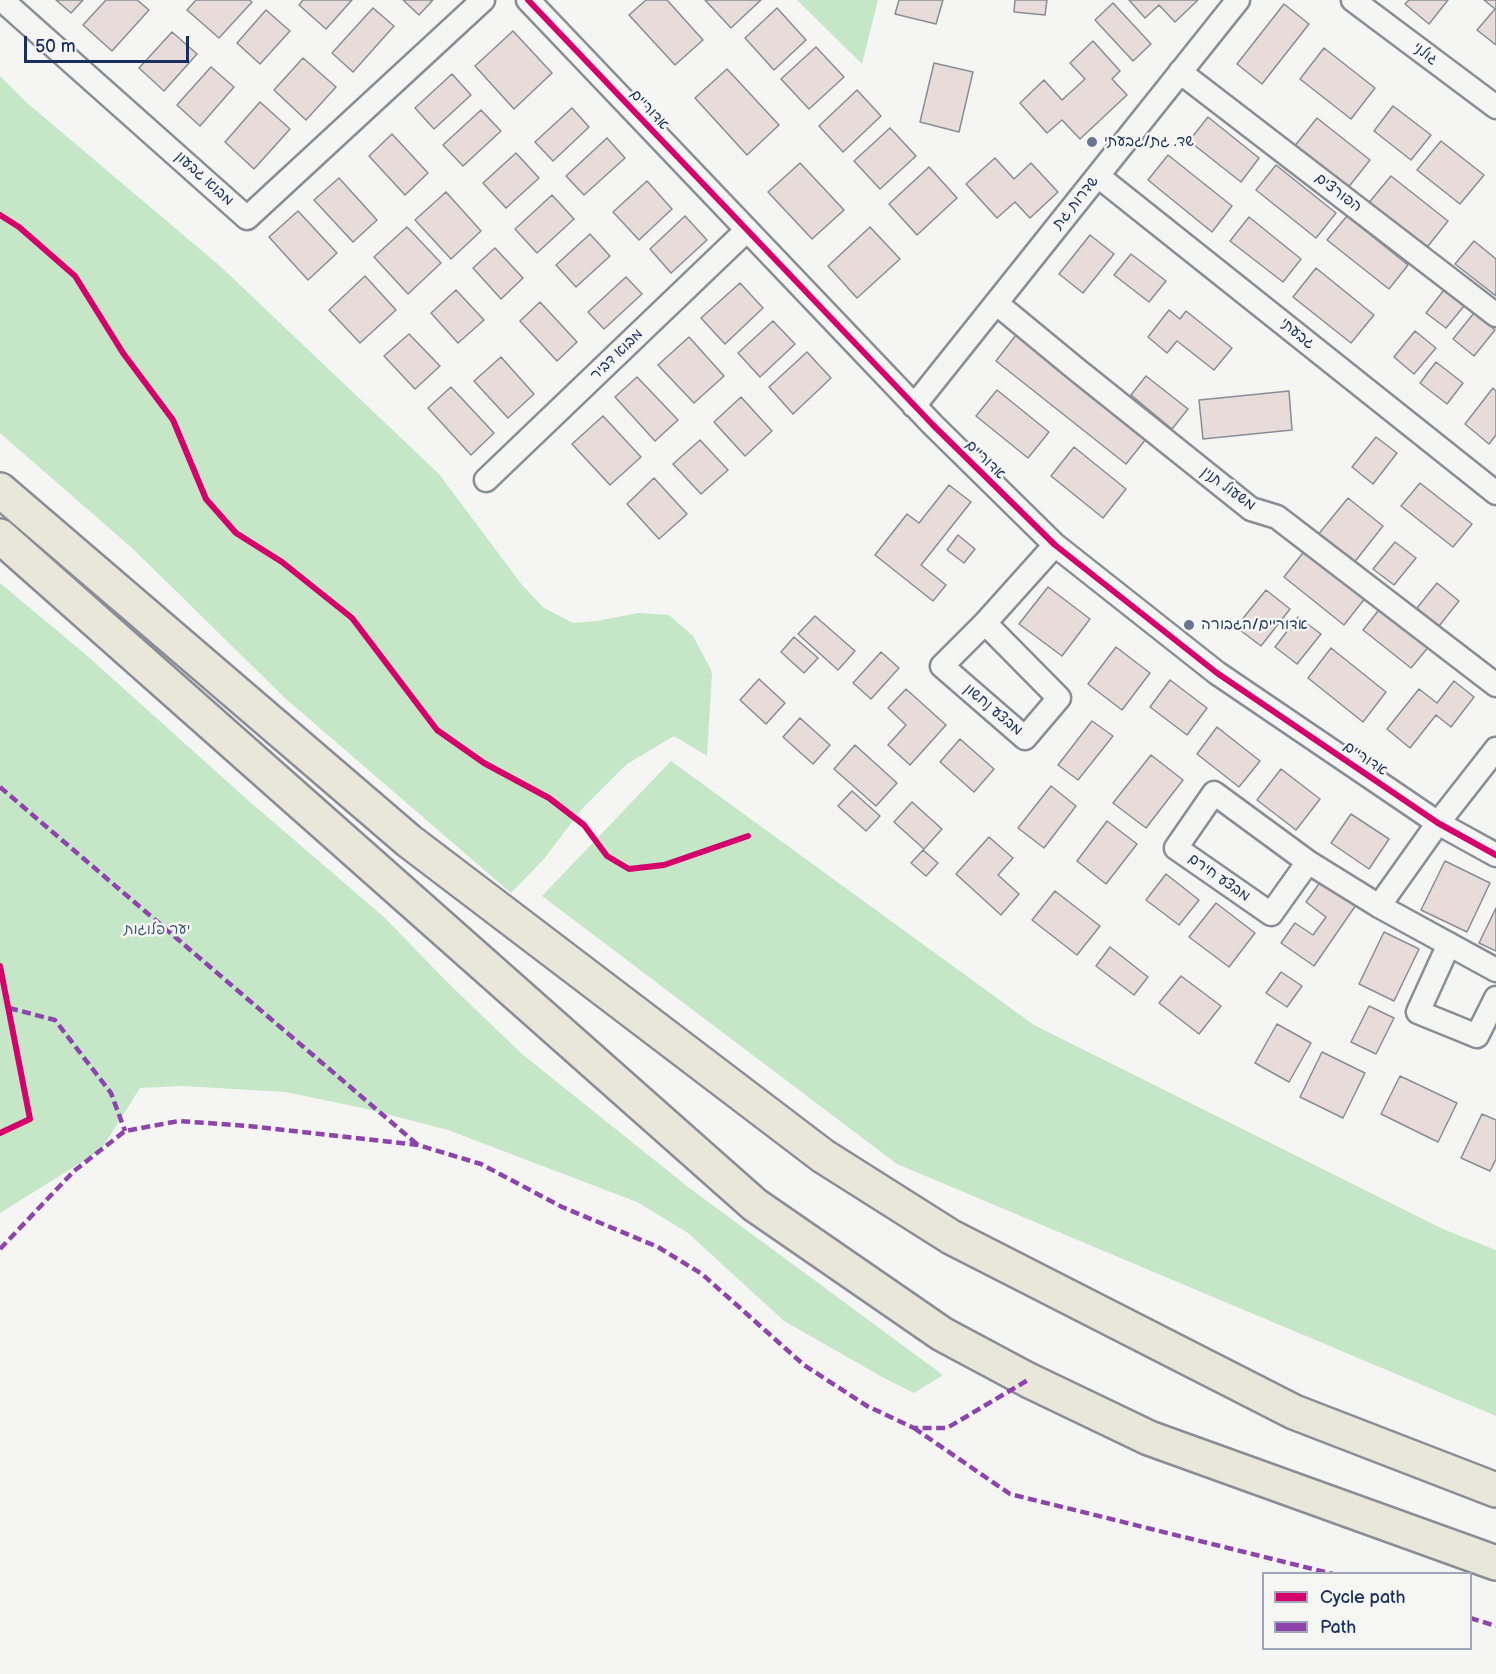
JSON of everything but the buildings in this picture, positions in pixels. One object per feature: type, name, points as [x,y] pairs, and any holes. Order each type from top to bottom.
[{"type":"highway","points":[[0,490],[409,842],[823,1156],[951,1237],[1294,1412],[1496,1490]]},
{"type":"highway","points":[[0,536],[755,1205],[942,1334],[1028,1380],[1149,1438],[1496,1563]]},
{"type":"street","name":"מבוא גבעון","points":[[2,0],[247,218],[483,0]]},
{"type":"street","name":"אדוריים","points":[[528,0],[914,406],[1055,545],[1217,673],[1438,823],[1496,855]]},
{"type":"street","name":"שדרות גת","points":[[914,406],[1238,0]]},
{"type":"street","name":"גולני","points":[[1353,0],[1496,107]]},
{"type":"street","name":"הפורצים","points":[[1180,72],[1496,315]]},
{"type":"street","name":"גבעתי","points":[[1098,176],[1496,493]]},
{"type":"street","name":"מבוא דביר","points":[[486,480],[747,230]]},
{"type":"street","name":"משעול תנין","points":[[996,303],[1251,509],[1277,517],[1496,684]]},
{"type":"street","name":"מבצע נחשון","points":[[985,623],[1059,698],[1025,738],[942,666],[985,623],[1055,545]]},
{"type":"street","points":[[1379,906],[1438,823],[1496,749]]},
{"type":"street","name":"מבצע חירם","points":[[1308,862],[1271,914],[1176,848],[1214,793],[1308,862],[1379,906],[1496,970]]},
{"type":"street","points":[[1449,944],[1418,1012],[1477,1036],[1496,998]]},
{"type":"green space","points":[[797,0],[878,0],[862,64]]},
{"type":"green space","points":[[0,76],[26,102],[220,266],[439,474],[522,585],[544,608],[573,623],[639,613],[669,615],[693,636],[712,675],[707,756],[674,736],[627,764],[582,809],[543,860],[511,893],[286,699],[132,548],[0,433]]},
{"type":"green space","name":"יער פלוגות","points":[[0,583],[84,653],[250,802],[384,917],[522,1054],[688,1187],[943,1375],[914,1393],[884,1378],[784,1321],[688,1233],[637,1202],[448,1130],[363,1108],[285,1092],[183,1086],[140,1088],[101,1150],[0,1213]]},
{"type":"green space","points":[[671,761],[1034,1025],[1443,1229],[1496,1250],[1496,1416],[897,1164],[542,896]]},
{"type":"marked path","points":[[0,787],[418,1145]]},
{"type":"marked path","points":[[9,1008],[55,1020],[111,1093],[125,1131]]},
{"type":"marked path","points":[[0,1249],[74,1171],[125,1131],[179,1121],[248,1126],[418,1145],[481,1164],[562,1207],[658,1247],[702,1274],[804,1365],[867,1406],[914,1428],[947,1428],[1028,1380]]},
{"type":"marked path","points":[[914,1428],[1010,1494],[1325,1572]]},
{"type":"marked path","points":[[1472,1619],[1496,1626]]},
{"type":"cycle path","points":[[528,0],[933,425],[1055,545],[1217,673],[1438,823],[1496,855]]},
{"type":"cycle path","points":[[0,215],[19,227],[75,276],[123,353],[173,420],[206,499],[236,533],[282,562],[352,618],[437,730],[484,763],[549,798],[584,825],[607,856],[629,869],[664,865],[748,836]]},
{"type":"cycle path","points":[[0,966],[30,1119],[0,1133]]},
{"type":"place","name":"שד. גת/גבעתי","points":[[1092,142]]},
{"type":"place","name":"אדוריים/הגבורה","points":[[1189,625]]}]
